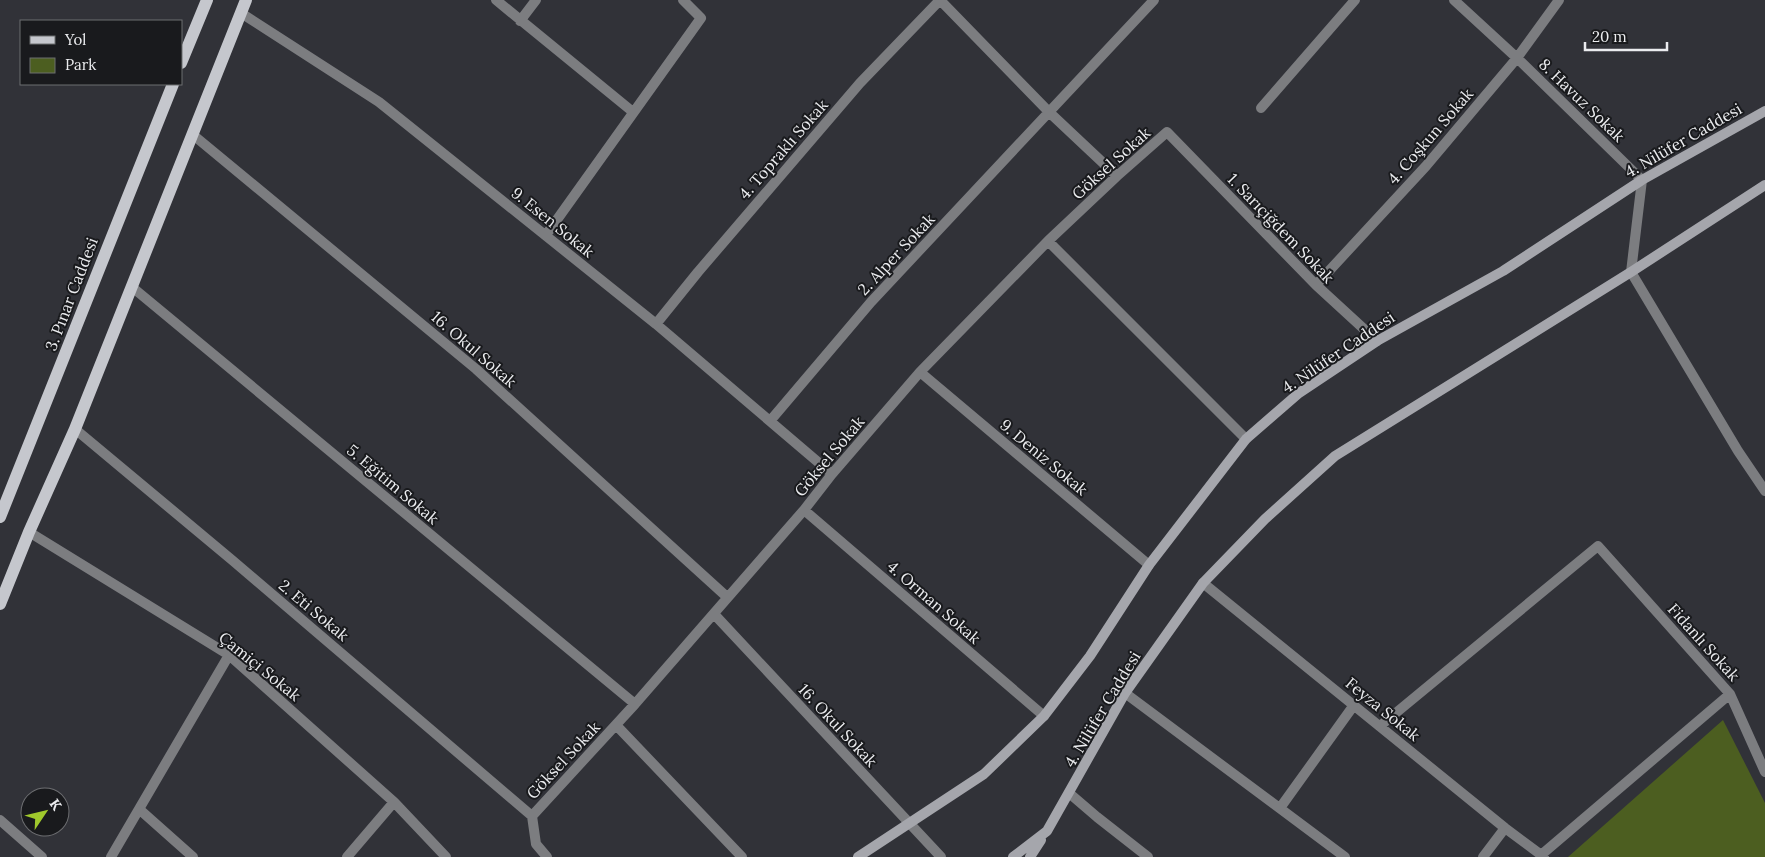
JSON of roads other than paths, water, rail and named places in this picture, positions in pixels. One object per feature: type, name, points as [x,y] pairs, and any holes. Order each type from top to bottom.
[{"type":"main road","points":[[182,61],[207,0]]},
{"type":"main road","points":[[0,604],[29,532],[75,429],[246,0]]},
{"type":"main road","name":"3. Pınar Caddesi","points":[[0,517],[173,85]]},
{"type":"main road","name":"4. Nilüfer Caddesi","points":[[858,857],[984,774],[1044,716],[1090,656],[1149,565],[1246,439],[1299,393],[1377,341],[1503,270],[1642,180],[1765,111]]},
{"type":"main road","name":"4. Nilüfer Caddesi","points":[[1030,857],[1047,831],[1125,693],[1203,583],[1265,519],[1335,456],[1631,272],[1765,185]]},
{"type":"main road","name":"4. Nilüfer Caddesi","points":[[1013,857],[1047,831]]},
{"type":"street","points":[[496,0],[633,112]]},
{"type":"street","points":[[520,21],[536,0]]},
{"type":"street","points":[[546,235],[701,18],[683,0]]},
{"type":"street","points":[[940,0],[1050,113],[1117,176]]},
{"type":"street","name":"4. Topraklı Sokak","points":[[656,324],[698,272],[860,83],[940,0]]},
{"type":"street","name":"2. Alper Sokak","points":[[770,421],[871,302],[1154,0]]},
{"type":"street","points":[[1261,108],[1355,0]]},
{"type":"street","name":"8. Havuz Sokak","points":[[1454,0],[1517,58],[1642,180]]},
{"type":"street","name":"4. Coşkun Sokak","points":[[1316,286],[1426,166],[1517,58],[1559,0]]},
{"type":"street","name":"9. Esen Sokak","points":[[241,13],[379,102],[656,324],[832,474]]},
{"type":"street","name":"1. Sarıçiğdem Sokak","points":[[1167,132],[1316,286],[1377,341]]},
{"type":"street","name":"Göksel Sokak","points":[[532,816],[635,704],[714,614],[920,372],[1048,241],[1167,132]]},
{"type":"street","name":"16. Okul Sokak","points":[[192,134],[476,369],[727,597]]},
{"type":"street","points":[[1642,180],[1631,272],[1738,451],[1765,491]]},
{"type":"street","points":[[1048,241],[1246,439]]},
{"type":"street","name":"5. Eğitim Sokak","points":[[132,287],[635,704]]},
{"type":"street","name":"9. Deniz Sokak","points":[[920,372],[1149,565]]},
{"type":"street","name":"2. Eti Sokak","points":[[75,429],[532,816]]},
{"type":"street","name":"4. Orman Sokak","points":[[804,510],[1044,716]]},
{"type":"street","name":"Çamiçi Sokak","points":[[29,532],[229,655],[394,802],[446,857]]},
{"type":"street","name":"Fidanlı Sokak","points":[[1380,726],[1598,546],[1730,694],[1765,772]]},
{"type":"street","name":"Feyza Sokak","points":[[1203,583],[1505,828],[1543,856]]},
{"type":"street","name":"16. Okul Sokak","points":[[714,614],[940,857]]},
{"type":"street","points":[[112,857],[229,655]]},
{"type":"street","points":[[1125,693],[1345,857]]},
{"type":"street","points":[[1543,856],[1730,694]]},
{"type":"street","points":[[1280,808],[1354,705]]},
{"type":"street","points":[[616,725],[742,857]]},
{"type":"street","points":[[1069,793],[1148,857]]},
{"type":"street","points":[[347,857],[394,802]]},
{"type":"street","points":[[139,809],[193,857]]},
{"type":"street","points":[[532,816],[536,844],[547,857]]},
{"type":"street","points":[[0,820],[42,857]]},
{"type":"street","points":[[1483,857],[1505,828]]}]
